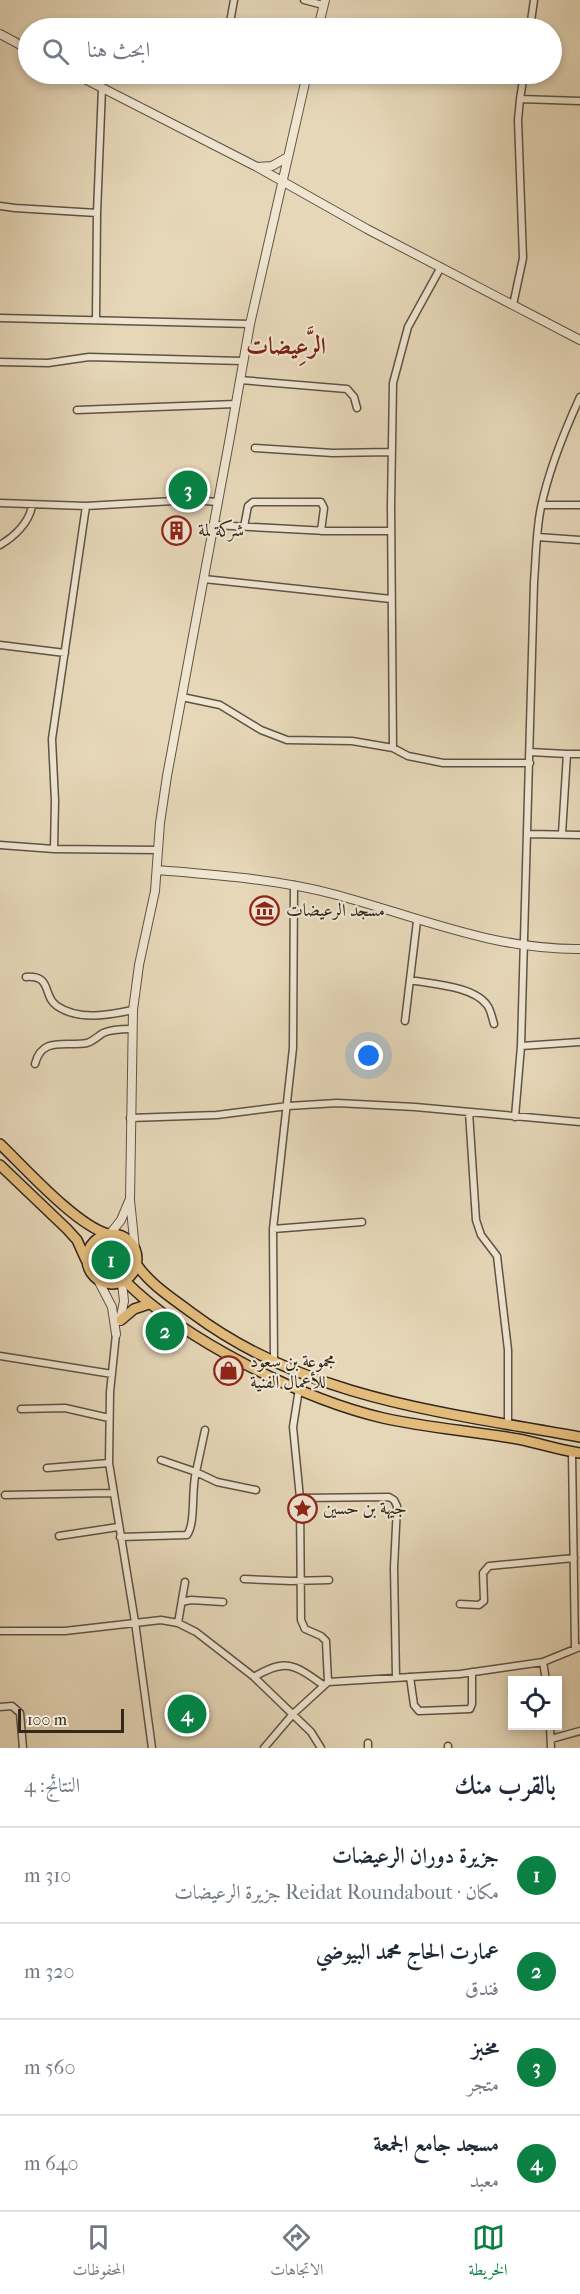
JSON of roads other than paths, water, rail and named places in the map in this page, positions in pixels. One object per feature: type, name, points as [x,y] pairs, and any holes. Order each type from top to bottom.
[{"type":"main road","points":[[0,1144],[79,1217],[99,1232],[127,1239],[135,1249],[137,1265],[145,1277],[207,1324],[274,1361],[323,1383],[416,1408],[580,1437]]},
{"type":"main road","points":[[0,1165],[77,1240],[90,1271],[98,1280],[105,1284],[123,1282],[132,1274],[137,1265]]},
{"type":"main road","points":[[86,1260],[92,1243],[99,1237],[109,1234]]},
{"type":"main road","points":[[123,1282],[149,1304],[233,1357],[299,1389],[348,1408],[384,1418],[518,1439],[576,1453]]},
{"type":"main road","points":[[121,1320],[134,1309],[149,1304]]},
{"type":"street","points":[[231,18],[234,0]]},
{"type":"street","points":[[304,0],[324,3],[320,18]]},
{"type":"street","points":[[531,18],[534,0]]},
{"type":"street","points":[[0,34],[18,44]]},
{"type":"street","points":[[94,84],[257,167],[281,182],[580,340]]},
{"type":"street","points":[[135,1249],[129,1200],[132,1010],[155,891],[167,776],[249,324],[304,84]]},
{"type":"street","points":[[513,304],[523,258],[518,130],[522,84]]},
{"type":"street","points":[[96,320],[102,88]]},
{"type":"street","points":[[520,99],[580,101]]},
{"type":"street","points":[[257,167],[277,164],[286,158]]},
{"type":"street","points":[[0,206],[97,213]]},
{"type":"street","points":[[393,748],[391,452],[393,383],[408,327],[441,267]]},
{"type":"street","points":[[0,318],[249,324]]},
{"type":"street","points":[[0,362],[48,363],[89,357],[243,361]]},
{"type":"street","points":[[240,381],[347,389],[354,397],[357,408]]},
{"type":"street","points":[[515,1117],[521,1046],[537,537],[542,505],[558,448],[580,396]]},
{"type":"street","points":[[77,410],[236,404]]},
{"type":"street","points":[[255,448],[333,453],[391,452]]},
{"type":"street","points":[[0,503],[32,506],[86,506],[182,501],[218,502]]},
{"type":"street","points":[[244,528],[248,506],[254,502],[321,502],[324,508],[321,531]]},
{"type":"street","points":[[542,505],[580,505]]},
{"type":"street","points":[[0,545],[17,532],[27,520],[32,506]]},
{"type":"street","points":[[54,849],[55,801],[52,738],[86,506]]},
{"type":"street","points":[[214,525],[321,531],[391,531]]},
{"type":"street","points":[[537,537],[580,540]]},
{"type":"street","points":[[204,579],[391,599]]},
{"type":"street","points":[[0,645],[65,653]]},
{"type":"street","points":[[182,697],[220,705],[261,730],[287,740],[352,741],[393,748],[408,756],[443,763],[530,763]]},
{"type":"street","points":[[530,752],[580,754]]},
{"type":"street","points":[[562,834],[567,754]]},
{"type":"street","points":[[528,834],[580,835]]},
{"type":"street","points":[[0,845],[54,849],[159,850]]},
{"type":"street","points":[[157,870],[294,885],[334,894],[468,935],[523,946],[558,950],[580,949]]},
{"type":"street","points":[[274,1361],[273,1229],[288,1106],[294,1021],[294,885]]},
{"type":"street","points":[[405,1022],[417,921]]},
{"type":"street","points":[[26,977],[40,979],[46,984],[52,1002],[72,1013],[101,1015],[132,1010]]},
{"type":"street","points":[[410,980],[459,988],[476,996],[487,1004],[494,1024]]},
{"type":"street","points":[[35,1064],[37,1056],[47,1046],[87,1042],[105,1032],[131,1029]]},
{"type":"street","points":[[521,1046],[580,1042]]},
{"type":"street","points":[[130,1118],[218,1115],[288,1106],[337,1103],[373,1104],[580,1122]]},
{"type":"street","points":[[469,1112],[476,1220],[482,1235],[497,1256],[509,1377],[508,1424]]},
{"type":"street","points":[[109,1234],[121,1220],[129,1200]]},
{"type":"street","points":[[273,1229],[363,1222]]},
{"type":"street","points":[[98,1280],[112,1307],[116,1334]]},
{"type":"street","points":[[123,1282],[124,1301],[116,1334],[112,1374],[109,1463],[112,1493],[135,1622],[152,1748]]},
{"type":"street","points":[[0,1356],[112,1374]]},
{"type":"street","points":[[264,1748],[292,1713],[325,1683],[326,1641],[302,1626],[300,1498],[293,1427],[299,1389]]},
{"type":"street","points":[[21,1409],[58,1407],[109,1418]]},
{"type":"street","points":[[120,1537],[187,1534],[191,1526],[193,1482],[205,1430]]},
{"type":"street","points":[[254,1677],[280,1664],[297,1668],[325,1683],[472,1672],[543,1662],[577,1647],[574,1558],[576,1453]]},
{"type":"street","points":[[162,1460],[217,1482],[256,1490]]},
{"type":"street","points":[[46,1468],[109,1463]]},
{"type":"street","points":[[5,1495],[112,1493]]},
{"type":"street","points":[[300,1498],[389,1497],[394,1500],[397,1506],[394,1568],[396,1677]]},
{"type":"street","points":[[59,1536],[118,1527]]},
{"type":"street","points":[[460,1604],[479,1605],[484,1601],[483,1573],[489,1566],[574,1558]]},
{"type":"street","points":[[244,1579],[329,1580]]},
{"type":"street","points":[[178,1623],[184,1582]]},
{"type":"street","points":[[182,1602],[191,1600],[223,1602]]},
{"type":"street","points":[[0,1631],[98,1629],[161,1620],[178,1623],[209,1641],[254,1677],[311,1732],[321,1748]]},
{"type":"street","points":[[543,1662],[545,1676]]},
{"type":"street","points":[[411,1677],[414,1705],[419,1711],[470,1709],[472,1672]]},
{"type":"street","points":[[0,1707],[12,1706],[20,1713],[24,1748]]},
{"type":"street","points":[[550,1730],[551,1748]]},
{"type":"street","points":[[551,1739],[580,1731]]},
{"type":"place","name":"مخبز","points":[[188,490]]},
{"type":"place","name":"شركة لمة","points":[[177,530]]},
{"type":"place","name":"مسجد الرعيضات","points":[[265,910]]},
{"type":"place","name":"جزيرة دوران الرعيضات","points":[[111,1260]]},
{"type":"place","name":"عمارت الحاج محمد البيوضي","points":[[165,1331]]},
{"type":"place","name":"مجموعة بن سعود للأعمال الفنية","points":[[229,1371]]},
{"type":"place","name":"جيهة بن حسين","points":[[302,1508]]},
{"type":"place","name":"مسجد جامع الجمعة","points":[[187,1714]]},
{"type":"district","name":"الرَّعِيضات","points":[[286,346]]}]
